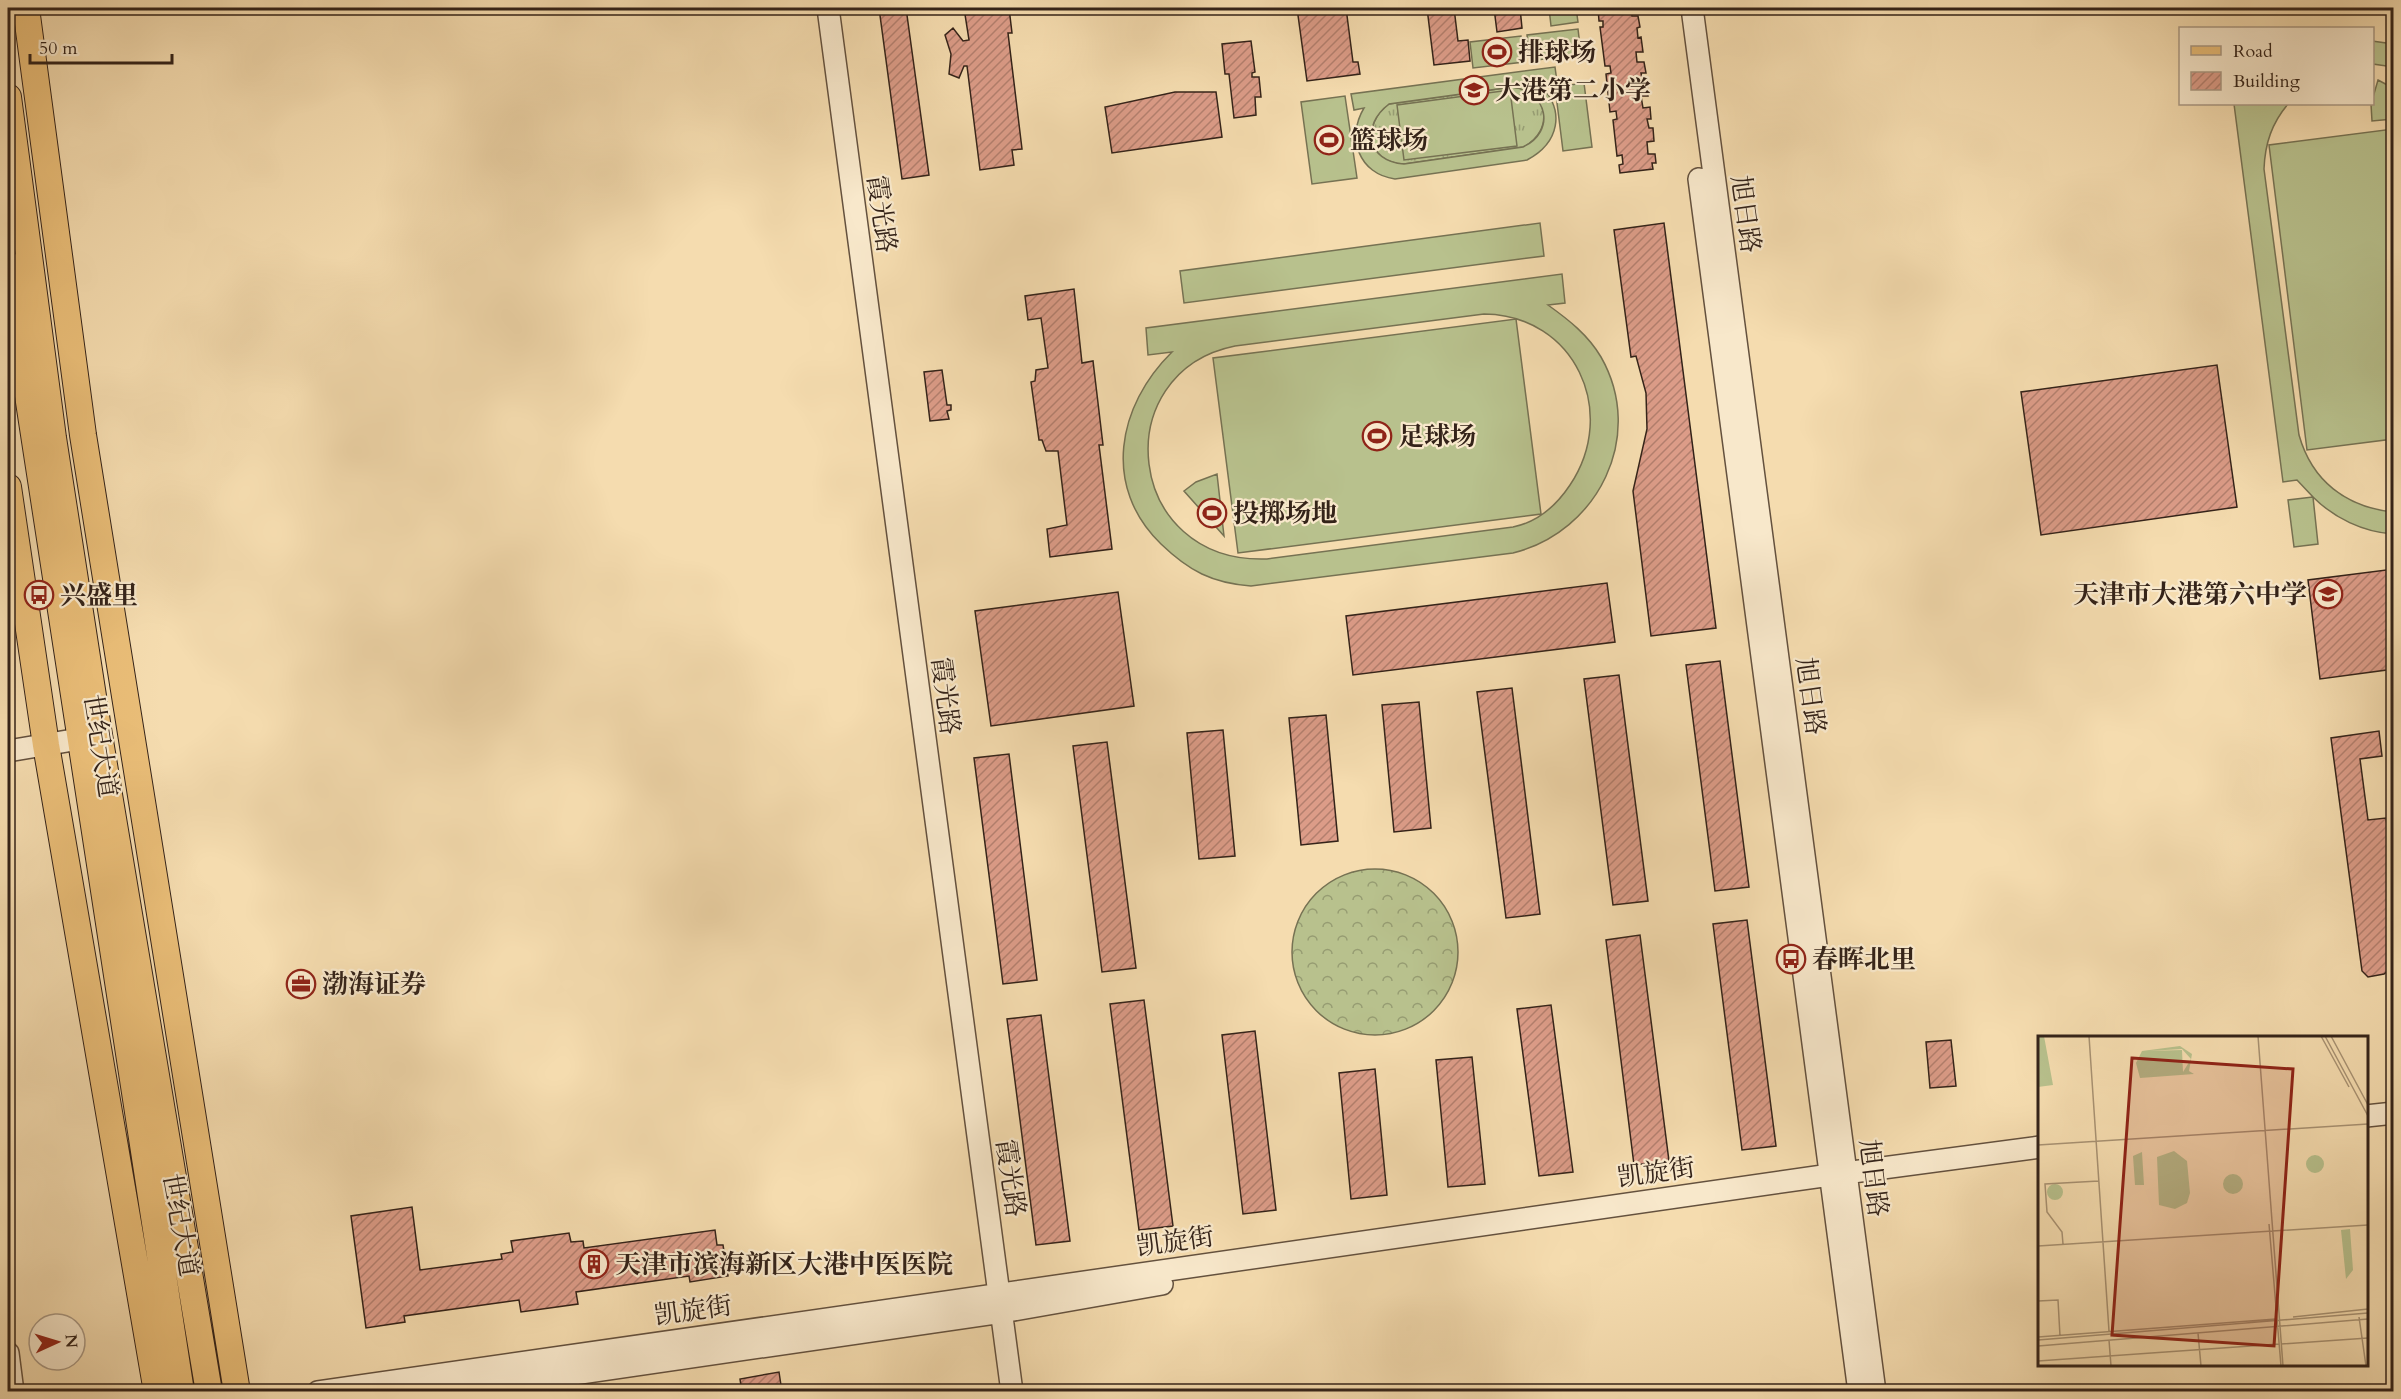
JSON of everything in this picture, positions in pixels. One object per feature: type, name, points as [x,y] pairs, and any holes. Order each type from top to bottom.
[{"type":"main road","points":[[26,8],[83,435],[237,1392]]},
{"type":"main road","name":"世纪大道","points":[[8,97],[53,438],[99,735],[209,1392]]},
{"type":"main road","name":"世纪大道","points":[[8,265],[181,1392]]},
{"type":"main road","points":[[8,487],[46,745],[158,1392]]},
{"type":"street","name":"霞光路","points":[[815,8],[993,1304],[1012,1392]]},
{"type":"street","name":"霞光路","points":[[828,8],[993,1304],[998,1392]]},
{"type":"street","name":"旭日路","points":[[1677,8],[1839,1180],[1875,1392]]},
{"type":"street","name":"旭日路","points":[[1692,8],[1839,1180],[1859,1392]]},
{"type":"street","points":[[8,751],[79,739]]},
{"type":"street","points":[[2368,1104],[2394,1100]]},
{"type":"street","points":[[2368,1116],[2394,1113]]},
{"type":"street","name":"凯旋街","points":[[318,1392],[993,1304],[1839,1180],[2038,1147]]},
{"type":"street","name":"凯旋街","points":[[1839,1180],[2038,1160]]},
{"type":"street","name":"凯旋街","points":[[450,1392],[993,1304]]},
{"type":"street","points":[[8,1353],[13,1392]]},
{"type":"green space","points":[[1549,8],[1576,8],[1578,22],[1551,26]]},
{"type":"green space","name":"排球场","points":[[1578,29],[1581,54],[1530,61],[1527,35]]},
{"type":"green space","name":"排球场","points":[[1521,36],[1524,62],[1473,68],[1470,42]]},
{"type":"green space","points":[[2374,41],[2393,44],[2393,67],[2374,64]]},
{"type":"green space","points":[[1555,67],[1557,82],[1540,85],[1553,105],[1556,116],[1555,126],[1546,145],[1527,160],[1395,179],[1372,170],[1359,153],[1356,131],[1364,108],[1354,110],[1351,94]],"holes":[[[1512,87],[1534,96],[1540,104],[1544,122],[1540,132],[1523,147],[1404,164],[1382,156],[1375,149],[1372,141],[1371,131],[1374,122],[1389,104]]]},
{"type":"green space","points":[[2378,80],[2393,88],[2393,119],[2372,121],[2371,105],[2374,105]]},
{"type":"green space","points":[[1584,83],[1592,147],[1563,151],[1555,87]]},
{"type":"green space","points":[[1512,87],[1534,95],[1543,112],[1540,131],[1523,147],[1404,164],[1391,162],[1375,150],[1371,132],[1374,122],[1389,104]]},
{"type":"green space","points":[[1510,90],[1517,146],[1404,160],[1397,105]]},
{"type":"green space","name":"篮球场","points":[[1345,96],[1357,178],[1312,184],[1301,102]]},
{"type":"green space","points":[[2234,105],[2287,105],[2270,134],[2264,169],[2299,435],[2313,466],[2333,489],[2360,504],[2393,512],[2393,534],[2350,523],[2321,505],[2297,480],[2283,482]]},
{"type":"green space","points":[[2393,129],[2393,439],[2307,450],[2269,145]]},
{"type":"green space","points":[[1540,223],[1544,256],[1184,303],[1180,271]]},
{"type":"green space","points":[[1562,274],[1565,303],[1548,305],[1578,328],[1601,357],[1614,387],[1618,418],[1615,448],[1606,477],[1590,503],[1569,525],[1543,542],[1513,553],[1251,586],[1224,582],[1202,574],[1181,562],[1142,522],[1130,498],[1124,472],[1124,447],[1129,421],[1153,373],[1172,352],[1148,355],[1146,328]],"holes":[[[1484,314],[1516,319],[1543,331],[1564,349],[1580,372],[1588,399],[1590,428],[1584,457],[1570,485],[1559,500],[1538,517],[1513,527],[1267,559],[1219,552],[1184,531],[1160,501],[1149,464],[1151,426],[1165,391],[1193,363],[1235,346]]]},
{"type":"green space","name":"足球场","points":[[1516,319],[1541,514],[1238,553],[1213,358]]},
{"type":"green space","name":"投掷场地","points":[[1217,474],[1224,536],[1184,491],[1196,482]]},
{"type":"green space","points":[[2313,497],[2318,544],[2294,547],[2288,500]]},
{"type":"green space","points":[[1375,869],[1391,870],[1407,875],[1434,893],[1452,920],[1457,936],[1457,968],[1452,984],[1434,1011],[1407,1029],[1391,1034],[1375,1035],[1359,1034],[1343,1029],[1316,1011],[1298,984],[1293,968],[1292,952],[1293,936],[1298,920],[1316,893],[1343,875],[1359,870]]},
{"type":"building","points":[[879,8],[906,8],[929,175],[902,179]]},
{"type":"building","points":[[964,8],[1009,8],[1012,33],[1008,33],[1022,149],[1012,150],[1014,165],[980,170],[967,66],[964,66],[959,78],[949,74],[951,54],[945,35],[953,28],[963,41],[969,40]]},
{"type":"building","points":[[1297,8],[1346,8],[1353,62],[1358,62],[1360,74],[1307,81]]},
{"type":"building","points":[[1427,8],[1454,8],[1458,41],[1468,40],[1470,61],[1434,65]]},
{"type":"building","points":[[1494,8],[1520,8],[1522,28],[1497,32]]},
{"type":"building","points":[[1598,8],[1631,8],[1632,16],[1638,16],[1640,27],[1637,28],[1638,38],[1641,37],[1643,52],[1636,52],[1637,62],[1644,62],[1646,73],[1641,73],[1643,84],[1647,83],[1648,96],[1641,96],[1643,108],[1650,107],[1651,119],[1647,119],[1649,128],[1653,128],[1654,141],[1647,142],[1648,154],[1655,154],[1656,163],[1652,163],[1653,169],[1620,173],[1619,165],[1623,164],[1622,155],[1617,156],[1613,120],[1617,119],[1616,111],[1610,112],[1606,74],[1611,73],[1610,66],[1605,66],[1600,27],[1603,27],[1603,21],[1599,21]]},
{"type":"building","points":[[1251,41],[1255,72],[1252,73],[1252,77],[1259,77],[1261,97],[1255,97],[1256,115],[1234,118],[1229,74],[1225,74],[1222,44]]},
{"type":"building","points":[[1175,92],[1216,92],[1222,137],[1112,153],[1105,107]]},
{"type":"building","points":[[1664,223],[1716,628],[1651,636],[1633,491],[1647,429],[1646,393],[1636,356],[1631,357],[1614,230]]},
{"type":"building","points":[[1074,289],[1082,363],[1093,361],[1103,445],[1099,445],[1112,549],[1050,557],[1047,529],[1067,525],[1058,451],[1046,451],[1042,440],[1039,440],[1031,382],[1035,381],[1036,370],[1048,368],[1041,318],[1028,320],[1025,296]]},
{"type":"building","points":[[2217,365],[2237,507],[2041,535],[2021,392]]},
{"type":"building","points":[[942,370],[947,405],[951,405],[951,410],[947,411],[949,419],[930,421],[924,372]]},
{"type":"building","points":[[2394,569],[2394,669],[2320,679],[2308,580]]},
{"type":"building","points":[[1607,583],[1615,642],[1353,675],[1346,616]]},
{"type":"building","points":[[1118,592],[1134,706],[991,726],[975,611]]},
{"type":"building","points":[[1720,661],[1749,887],[1715,891],[1686,665]]},
{"type":"building","points":[[1619,675],[1648,901],[1613,905],[1584,679]]},
{"type":"building","points":[[1512,688],[1540,914],[1506,918],[1477,692]]},
{"type":"building","points":[[1419,702],[1431,828],[1394,832],[1382,705]]},
{"type":"building","points":[[1326,715],[1338,841],[1301,845],[1289,718]]},
{"type":"building","points":[[1223,730],[1235,856],[1199,859],[1187,733]]},
{"type":"building","points":[[2379,731],[2382,756],[2360,759],[2368,820],[2386,818],[2394,877],[2394,959],[2388,959],[2390,969],[2384,974],[2368,977],[2362,971],[2331,738]]},
{"type":"building","points":[[1107,742],[1136,968],[1102,972],[1073,746]]},
{"type":"building","points":[[1009,754],[1037,980],[1003,984],[974,758]]},
{"type":"building","points":[[1747,920],[1776,1146],[1742,1150],[1713,924]]},
{"type":"building","points":[[1640,935],[1669,1161],[1634,1165],[1606,940]]},
{"type":"building","points":[[1144,1000],[1173,1226],[1139,1230],[1110,1004]]},
{"type":"building","points":[[1551,1005],[1573,1172],[1539,1176],[1517,1009]]},
{"type":"building","points":[[1041,1015],[1070,1241],[1036,1245],[1007,1019]]},
{"type":"building","points":[[1255,1031],[1276,1210],[1243,1214],[1222,1035]]},
{"type":"building","points":[[1951,1040],[1956,1086],[1930,1088],[1926,1042]]},
{"type":"building","points":[[1472,1057],[1485,1184],[1448,1187],[1436,1060]]},
{"type":"building","points":[[1375,1069],[1387,1195],[1351,1199],[1339,1073]]},
{"type":"building","name":"天津市滨海新区大港中医医院","points":[[412,1207],[420,1270],[502,1259],[501,1254],[513,1252],[511,1241],[569,1233],[571,1242],[583,1241],[584,1248],[715,1230],[717,1245],[723,1245],[728,1276],[690,1282],[689,1276],[576,1292],[578,1304],[521,1312],[519,1300],[404,1316],[405,1322],[366,1328],[351,1216]]},
{"type":"building","points":[[779,1372],[782,1392],[742,1392],[740,1379]]},
{"type":"place","name":"排球场","points":[[1497,52]]},
{"type":"place","name":"大港第二小学","points":[[1474,90]]},
{"type":"place","name":"篮球场","points":[[1329,140]]},
{"type":"place","name":"足球场","points":[[1377,436]]},
{"type":"place","name":"投掷场地","points":[[1212,513]]},
{"type":"place","name":"天津市大港第六中学","points":[[2328,594]]},
{"type":"place","name":"兴盛里","points":[[39,595]]},
{"type":"place","name":"春晖北里","points":[[1791,959]]},
{"type":"place","name":"渤海证券","points":[[301,984]]},
{"type":"place","name":"天津市滨海新区大港中医医院","points":[[594,1264]]}]
